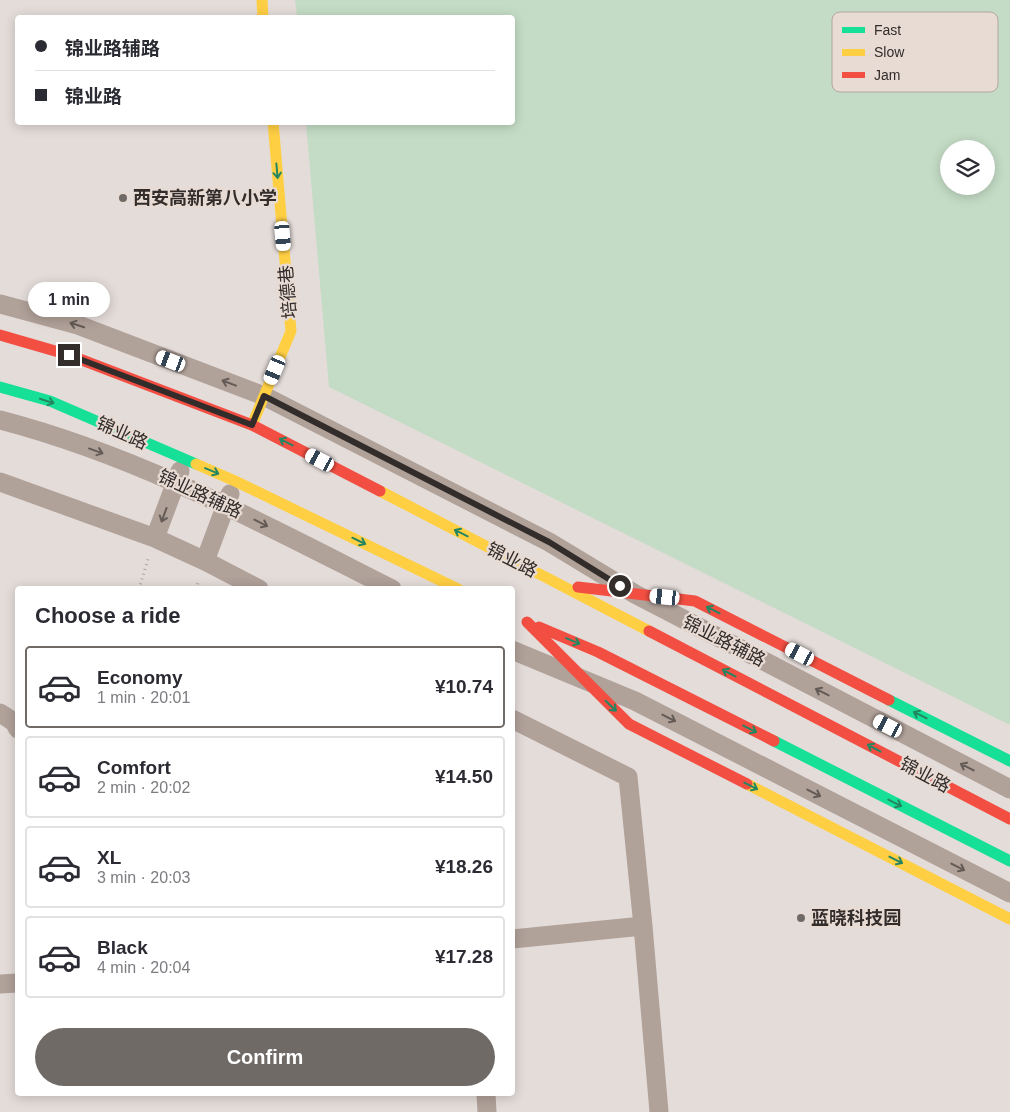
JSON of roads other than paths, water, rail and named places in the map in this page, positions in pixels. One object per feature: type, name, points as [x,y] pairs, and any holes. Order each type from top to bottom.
[{"type":"main road","points":[[262,0],[263,15]]},
{"type":"main road","name":"培德巷","points":[[252,425],[291,330],[273,125]]},
{"type":"main road","name":"锦业路","points":[[0,335],[69,355],[252,425],[1010,819]]},
{"type":"main road","name":"锦业路","points":[[0,387],[50,401],[235,481],[452,586]]},
{"type":"main road","points":[[559,584],[695,601],[1010,761]]},
{"type":"main road","points":[[1010,861],[598,652],[523,620],[629,724],[1010,919]]},
{"type":"street","name":"锦业路辅路","points":[[0,304],[78,325],[264,396],[549,542],[635,594],[1010,789]]},
{"type":"street","name":"锦业路辅路","points":[[0,420],[36,430],[142,468],[225,505],[386,586]]},
{"type":"street","points":[[155,538],[184,460]]},
{"type":"street","points":[[205,561],[235,481]]},
{"type":"street","points":[[0,482],[155,538],[253,586]]},
{"type":"street","points":[[515,651],[635,701],[1010,893]]},
{"type":"street","points":[[0,713],[15,724]]},
{"type":"street","points":[[515,721],[628,777],[659,1112]]},
{"type":"street","points":[[515,939],[643,926]]},
{"type":"street","points":[[0,984],[15,983]]},
{"type":"street","points":[[486,1096],[487,1112]]},
{"type":"place","name":"西安高新第八小学","points":[[123,198]]},
{"type":"place","name":"蓝晓科技园","points":[[801,918]]}]
